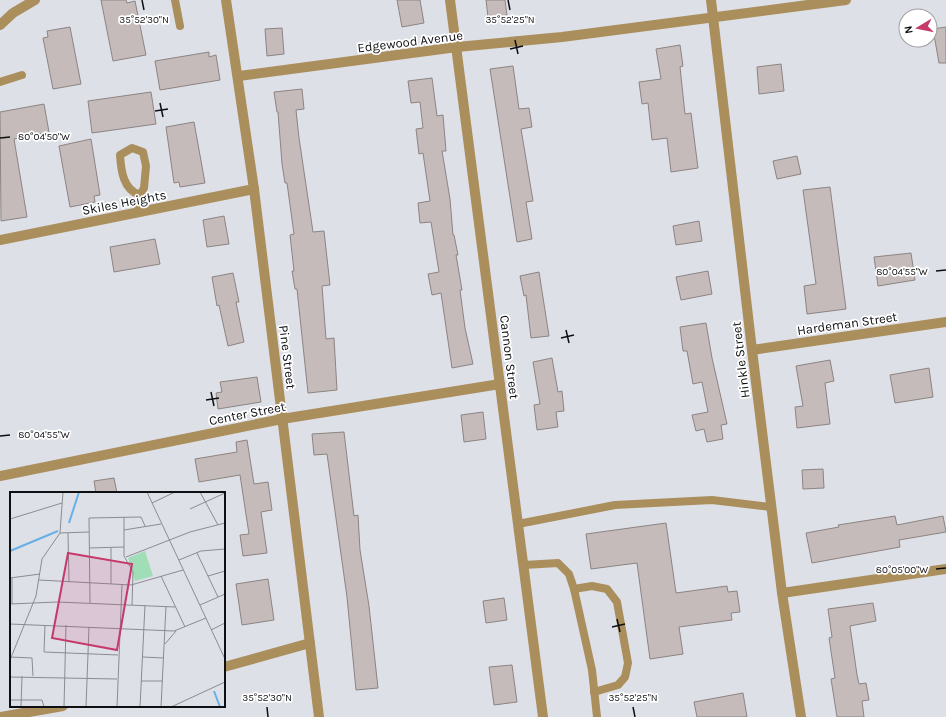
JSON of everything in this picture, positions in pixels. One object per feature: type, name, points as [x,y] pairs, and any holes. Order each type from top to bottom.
[{"type":"street","points":[[0,25],[13,13],[35,0]]},
{"type":"street","name":"Pine Street","points":[[226,0],[239,76],[254,189],[319,717]]},
{"type":"street","name":"Cannon Street","points":[[450,0],[543,717]]},
{"type":"street","name":"Hinkle Street","points":[[711,0],[771,507],[782,593],[801,717]]},
{"type":"street","name":"Edgewood Avenue","points":[[239,76],[457,47],[562,37],[714,18],[815,2],[846,0]]},
{"type":"street","name":"Skiles Heights","points":[[0,240],[254,189]]},
{"type":"street","name":"Hardeman Street","points":[[752,350],[946,322]]},
{"type":"street","name":"Center Street","points":[[0,476],[282,419],[500,384]]},
{"type":"street","points":[[782,593],[946,569]]},
{"type":"street","points":[[225,667],[310,643]]},
{"type":"street","points":[[1,717],[56,707]]},
{"type":"lane","points":[[175,0],[180,26]]},
{"type":"lane","points":[[0,82],[22,75]]},
{"type":"lane","points":[[138,212],[140,196],[144,188],[146,166],[142,152],[132,148],[120,154],[120,168],[125,181],[133,193],[140,196]]},
{"type":"lane","points":[[518,524],[615,505],[712,500],[771,507]]},
{"type":"lane","points":[[524,565],[558,563],[569,574],[574,589],[592,670],[597,717]]},
{"type":"lane","points":[[574,589],[592,586],[607,589],[617,602],[628,663],[625,678],[618,685],[594,692]]},
{"type":"building","points":[[101,0],[126,0],[127,3],[135,1],[146,55],[113,61]]},
{"type":"building","points":[[397,0],[420,0],[424,23],[402,27]]},
{"type":"building","points":[[486,0],[505,0],[507,15],[488,17]]},
{"type":"building","points":[[70,27],[81,84],[53,89],[43,38],[48,37],[47,31]]},
{"type":"building","points":[[946,27],[946,63],[939,63],[936,48],[938,48],[938,28]]},
{"type":"building","points":[[282,28],[284,54],[267,56],[265,29]]},
{"type":"building","points":[[680,45],[683,66],[680,67],[685,114],[691,113],[698,168],[671,172],[667,138],[652,140],[648,103],[642,104],[639,82],[661,79],[656,49]]},
{"type":"building","points":[[209,52],[209,57],[216,55],[220,80],[160,90],[155,61]]},
{"type":"building","points":[[781,64],[784,91],[759,94],[757,67]]},
{"type":"building","points":[[513,66],[519,109],[529,108],[532,127],[521,129],[533,201],[526,202],[532,239],[517,242],[490,69]]},
{"type":"building","points":[[432,78],[437,116],[443,115],[446,151],[442,151],[450,199],[453,235],[458,255],[456,255],[462,290],[460,290],[465,328],[473,364],[452,368],[441,293],[432,295],[428,274],[439,272],[431,222],[420,223],[418,203],[430,201],[423,153],[419,154],[416,129],[423,128],[420,102],[411,103],[408,81]]},
{"type":"building","points":[[302,89],[304,109],[296,110],[299,138],[313,232],[324,231],[330,285],[322,286],[326,339],[334,338],[337,390],[308,393],[297,289],[295,289],[292,271],[294,271],[290,235],[294,234],[287,183],[285,183],[282,164],[278,112],[274,92]]},
{"type":"building","points":[[151,92],[156,124],[92,133],[88,101]]},
{"type":"building","points":[[44,104],[49,132],[14,139],[27,217],[1,221],[0,112]]},
{"type":"building","points":[[194,122],[205,183],[180,187],[179,182],[174,183],[166,127]]},
{"type":"building","points":[[91,139],[100,195],[94,196],[95,202],[70,207],[59,146]]},
{"type":"building","points":[[797,156],[801,174],[777,179],[773,161]]},
{"type":"building","points":[[830,187],[846,309],[807,314],[804,286],[816,284],[803,190]]},
{"type":"building","points":[[224,216],[229,244],[207,247],[203,220]]},
{"type":"building","points":[[699,221],[702,241],[676,245],[673,226]]},
{"type":"building","points":[[155,239],[160,264],[114,272],[110,247]]},
{"type":"building","points":[[911,253],[915,280],[878,286],[874,257]]},
{"type":"building","points":[[708,271],[712,294],[681,300],[676,277]]},
{"type":"building","points":[[539,272],[549,336],[531,338],[526,295],[524,296],[520,276]]},
{"type":"building","points":[[233,273],[239,302],[236,302],[244,342],[228,346],[219,305],[217,306],[212,277]]},
{"type":"building","points":[[706,323],[712,358],[727,424],[721,425],[723,439],[707,442],[704,429],[696,431],[692,415],[708,412],[702,382],[693,384],[687,351],[683,351],[680,327]]},
{"type":"building","points":[[552,358],[558,392],[562,391],[564,411],[556,412],[558,427],[537,430],[534,405],[540,404],[533,362]]},
{"type":"building","points":[[830,360],[834,381],[825,383],[830,424],[797,428],[795,407],[803,406],[796,366]]},
{"type":"building","points":[[929,368],[933,397],[895,403],[890,375]]},
{"type":"building","points":[[257,377],[261,402],[218,409],[216,393],[222,392],[220,382]]},
{"type":"building","points":[[483,412],[486,439],[464,442],[461,415]]},
{"type":"building","points":[[344,432],[354,516],[358,515],[360,550],[369,606],[378,688],[356,690],[347,597],[327,454],[314,455],[312,434]]},
{"type":"building","points":[[247,440],[254,484],[268,482],[272,510],[261,512],[267,553],[243,556],[240,535],[249,534],[240,475],[199,482],[195,459],[237,452],[236,442]]},
{"type":"building","points":[[823,469],[824,488],[803,489],[802,470]]},
{"type":"building","points":[[114,478],[117,492],[96,492],[94,481]]},
{"type":"building","points":[[895,516],[897,525],[943,516],[946,532],[899,540],[900,547],[812,563],[806,533],[839,527],[838,525]]},
{"type":"building","points":[[666,523],[676,593],[727,586],[728,592],[737,591],[740,612],[731,613],[732,620],[679,627],[683,654],[650,659],[637,563],[591,569],[586,534]]},
{"type":"building","points":[[268,579],[274,620],[242,625],[236,584]]},
{"type":"building","points":[[504,598],[507,620],[486,623],[483,601]]},
{"type":"building","points":[[873,603],[876,621],[850,626],[859,684],[866,683],[869,700],[862,701],[864,717],[837,717],[831,679],[835,678],[829,638],[832,637],[828,609]]},
{"type":"building","points":[[512,665],[517,702],[494,705],[489,667]]},
{"type":"building","points":[[743,693],[747,717],[697,717],[694,702]]}]
